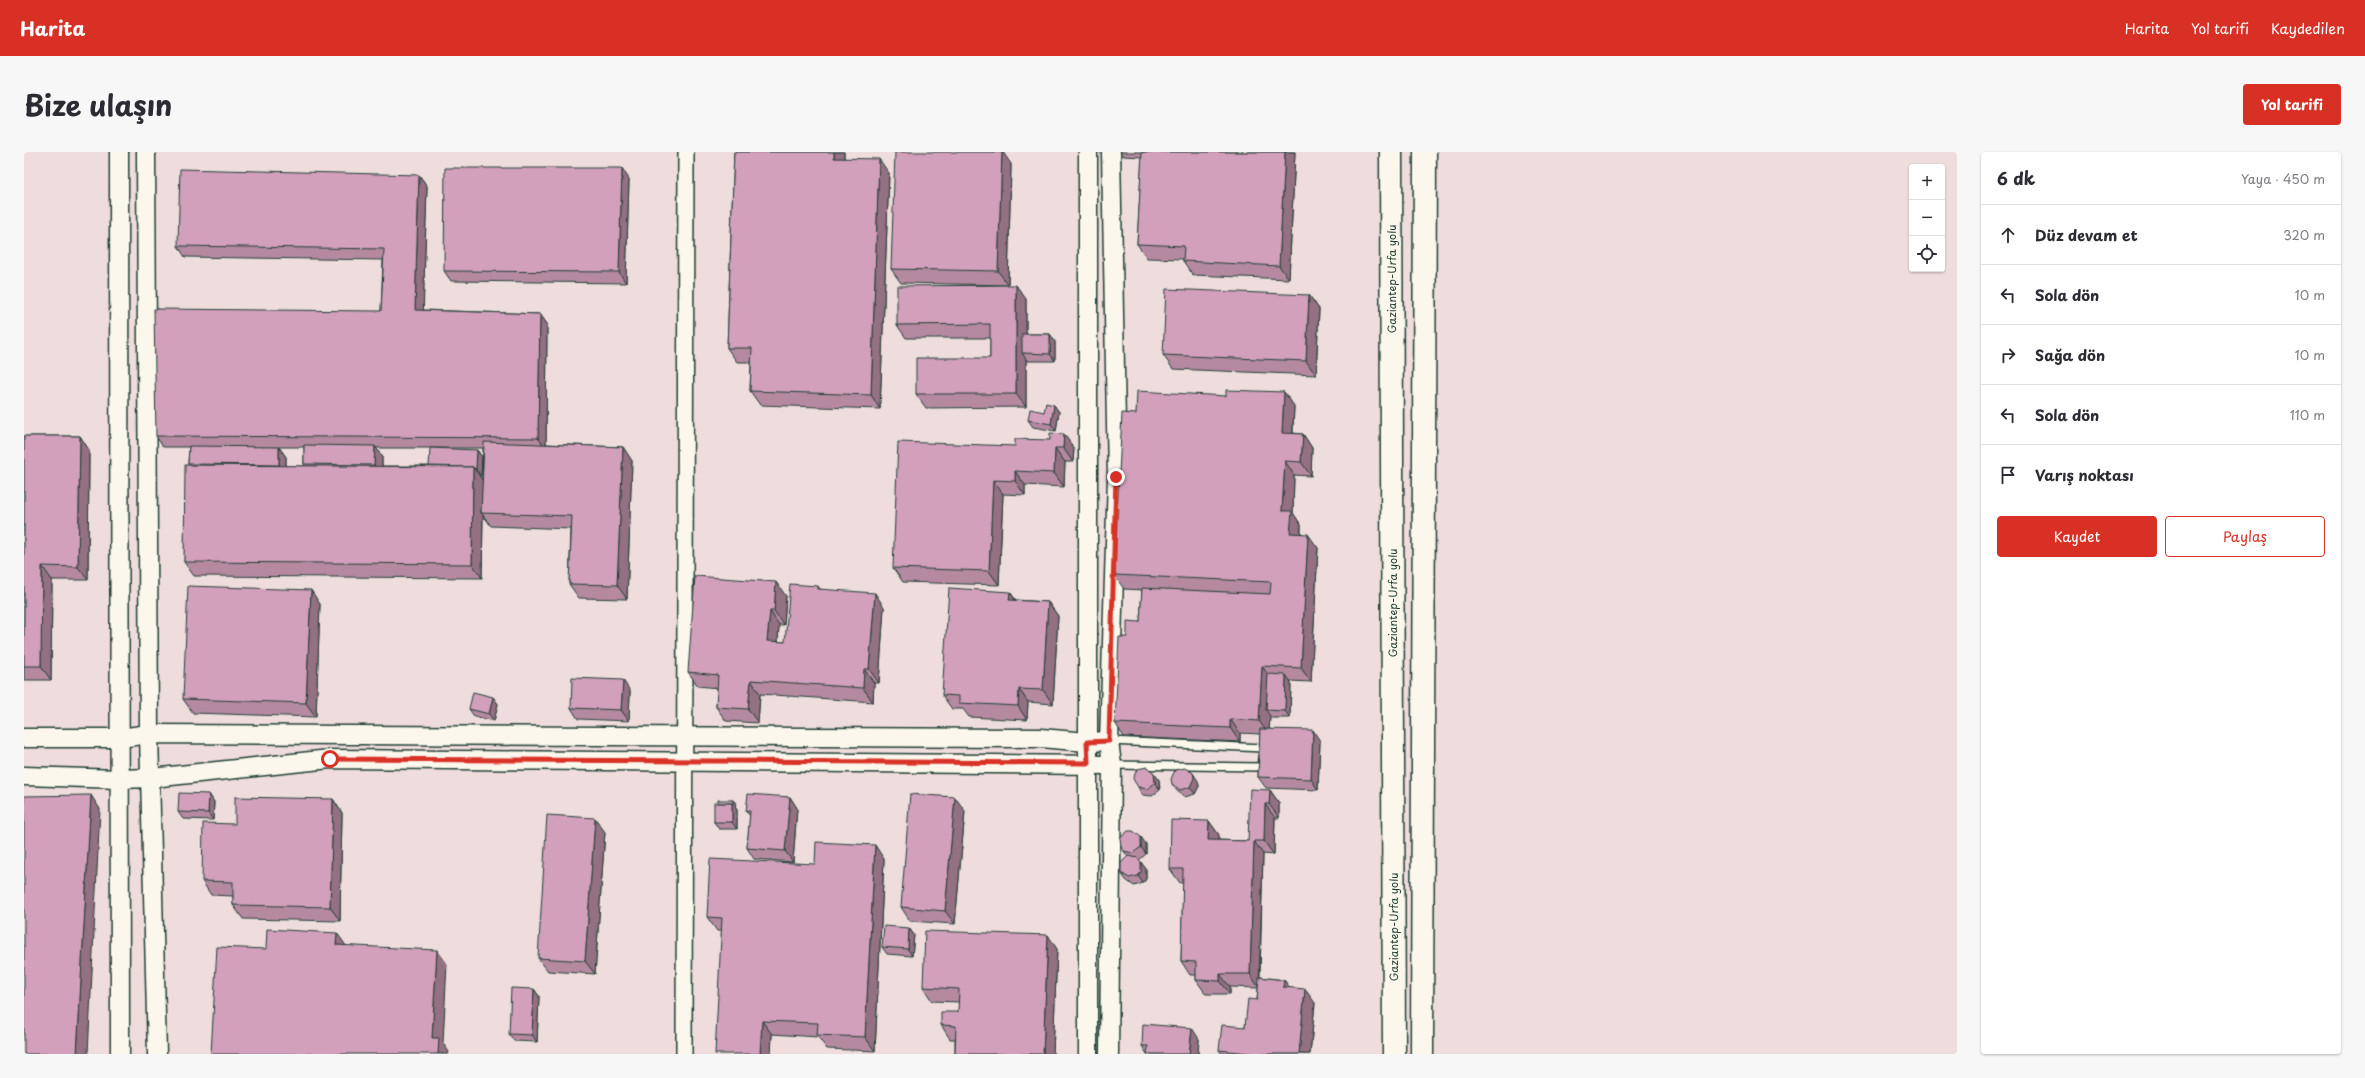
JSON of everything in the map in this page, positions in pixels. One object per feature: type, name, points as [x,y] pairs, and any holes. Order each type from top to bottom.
[{"type":"highway","name":"Gaziantep-Urfa yolu","points":[[1391,152],[1394,1054]]},
{"type":"highway","points":[[1422,1054],[1425,152]]},
{"type":"street","points":[[119,152],[120,738],[118,779],[120,1054]]},
{"type":"street","points":[[146,152],[149,734],[152,778],[157,1054]]},
{"type":"street","points":[[684,1054],[686,761],[686,152]]},
{"type":"street","points":[[1088,152],[1088,1054]]},
{"type":"street","points":[[1109,1054],[1112,764],[1109,741],[1116,477],[1111,152]]},
{"type":"street","points":[[24,738],[120,738],[149,734],[1041,738],[1087,742],[1109,741]]},
{"type":"street","points":[[24,776],[118,779],[152,778],[330,759],[1112,764]]},
{"type":"lane","points":[[1109,741],[1263,748],[1261,767],[1112,764]]},
{"type":"building","points":[[734,152],[834,152],[834,158],[879,159],[871,395],[750,391],[752,348],[727,348]]},
{"type":"building","points":[[895,152],[1002,152],[998,271],[891,269]]},
{"type":"building","points":[[1142,152],[1285,152],[1279,266],[1183,261],[1184,246],[1137,244]]},
{"type":"building","points":[[445,168],[622,168],[619,272],[444,271]]},
{"type":"building","points":[[180,169],[419,175],[415,310],[540,314],[538,438],[156,436],[154,309],[381,311],[384,249],[178,246]]},
{"type":"building","points":[[1016,285],[1016,394],[916,394],[916,358],[990,358],[990,324],[897,325],[897,286]]},
{"type":"building","points":[[1166,289],[1309,295],[1306,361],[1163,355]]},
{"type":"building","points":[[1022,334],[1050,334],[1050,354],[1022,353]]},
{"type":"building","points":[[1226,390],[1284,392],[1282,433],[1303,434],[1301,462],[1285,461],[1282,511],[1292,511],[1290,533],[1308,534],[1301,668],[1262,666],[1259,721],[1230,719],[1230,728],[1115,723],[1119,637],[1127,637],[1127,621],[1140,622],[1142,588],[1270,594],[1271,582],[1114,575],[1122,413],[1136,414],[1137,391],[1226,396]]},
{"type":"building","points":[[1046,403],[1054,405],[1051,424],[1028,420],[1030,409],[1044,412]]},
{"type":"building","points":[[1050,433],[1064,434],[1063,448],[1055,448],[1054,473],[1015,471],[1015,481],[993,480],[989,571],[893,568],[898,442],[1015,446],[1015,439],[1050,440]]},
{"type":"building","points":[[24,436],[80,436],[78,567],[42,566],[41,666],[24,666]]},
{"type":"building","points":[[484,442],[623,447],[617,585],[569,584],[572,516],[481,513]]},
{"type":"building","points":[[304,445],[375,446],[374,465],[304,464]]},
{"type":"building","points":[[189,446],[279,447],[279,465],[188,464]]},
{"type":"building","points":[[430,448],[477,450],[476,469],[473,467],[429,466]]},
{"type":"building","points":[[185,465],[473,467],[472,564],[184,562]]},
{"type":"building","points":[[695,576],[776,582],[774,611],[770,611],[767,641],[785,642],[790,584],[818,586],[818,589],[875,593],[869,669],[864,669],[863,688],[751,680],[748,709],[716,707],[718,675],[688,672]]},
{"type":"building","points":[[188,586],[311,590],[306,703],[183,699]]},
{"type":"building","points":[[949,588],[1010,592],[1009,600],[1048,602],[1043,690],[1019,689],[1018,706],[959,703],[959,696],[942,695]]},
{"type":"building","points":[[1268,674],[1286,675],[1285,711],[1266,710]]},
{"type":"building","points":[[572,678],[623,680],[621,710],[571,708]]},
{"type":"building","points":[[473,692],[493,697],[489,714],[469,709]]},
{"type":"building","points":[[1260,729],[1313,730],[1311,779],[1258,777]]},
{"type":"building","points":[[1147,767],[1154,773],[1155,783],[1147,789],[1138,787],[1133,779],[1137,769]]},
{"type":"building","points":[[1185,768],[1193,773],[1194,778],[1190,787],[1180,790],[1172,784],[1171,779],[1175,770]]},
{"type":"building","points":[[1250,789],[1270,790],[1269,804],[1265,804],[1264,841],[1254,841],[1250,974],[1220,974],[1220,981],[1196,980],[1196,962],[1181,961],[1183,869],[1170,869],[1171,820],[1209,821],[1208,840],[1248,841]]},
{"type":"building","points":[[179,793],[209,794],[208,813],[178,812]]},
{"type":"building","points":[[748,794],[790,797],[785,851],[747,848],[750,811],[746,811]]},
{"type":"building","points":[[910,794],[955,797],[945,911],[901,907]]},
{"type":"building","points":[[91,795],[77,1054],[24,1054],[24,796]]},
{"type":"building","points":[[235,797],[333,799],[330,907],[233,905],[233,882],[202,881],[203,823],[235,824]]},
{"type":"building","points":[[718,800],[733,800],[733,804],[718,803]]},
{"type":"building","points":[[714,803],[732,803],[732,822],[714,822]]},
{"type":"building","points":[[547,815],[595,818],[585,961],[538,958]]},
{"type":"building","points":[[1128,831],[1133,831],[1141,837],[1141,847],[1133,853],[1124,851],[1121,847],[1120,838]]},
{"type":"building","points":[[816,842],[875,845],[865,1037],[817,1035],[818,1023],[762,1021],[760,1054],[715,1054],[722,918],[707,917],[710,859],[815,864]]},
{"type":"building","points":[[1128,856],[1138,858],[1141,862],[1141,872],[1138,876],[1129,878],[1121,873],[1121,863]]},
{"type":"building","points":[[884,926],[909,928],[908,949],[882,947]]},
{"type":"building","points":[[267,929],[337,933],[336,945],[437,950],[432,1038],[439,1038],[438,1054],[211,1054],[217,947],[266,949]]},
{"type":"building","points":[[925,931],[1048,935],[1043,1054],[955,1054],[956,1026],[941,1025],[941,1012],[958,1012],[959,989],[923,987]]},
{"type":"building","points":[[1259,977],[1284,980],[1283,987],[1305,989],[1299,1054],[1259,1054],[1219,1050],[1222,1025],[1245,1027],[1248,999],[1257,1000]]},
{"type":"building","points":[[511,988],[534,989],[532,1035],[509,1034]]},
{"type":"building","points":[[1143,1024],[1192,1028],[1189,1054],[1147,1054],[1148,1046],[1142,1046]]},
{"type":"route","points":[[330,759],[1088,763],[1087,742],[1109,741],[1116,477]]}]
